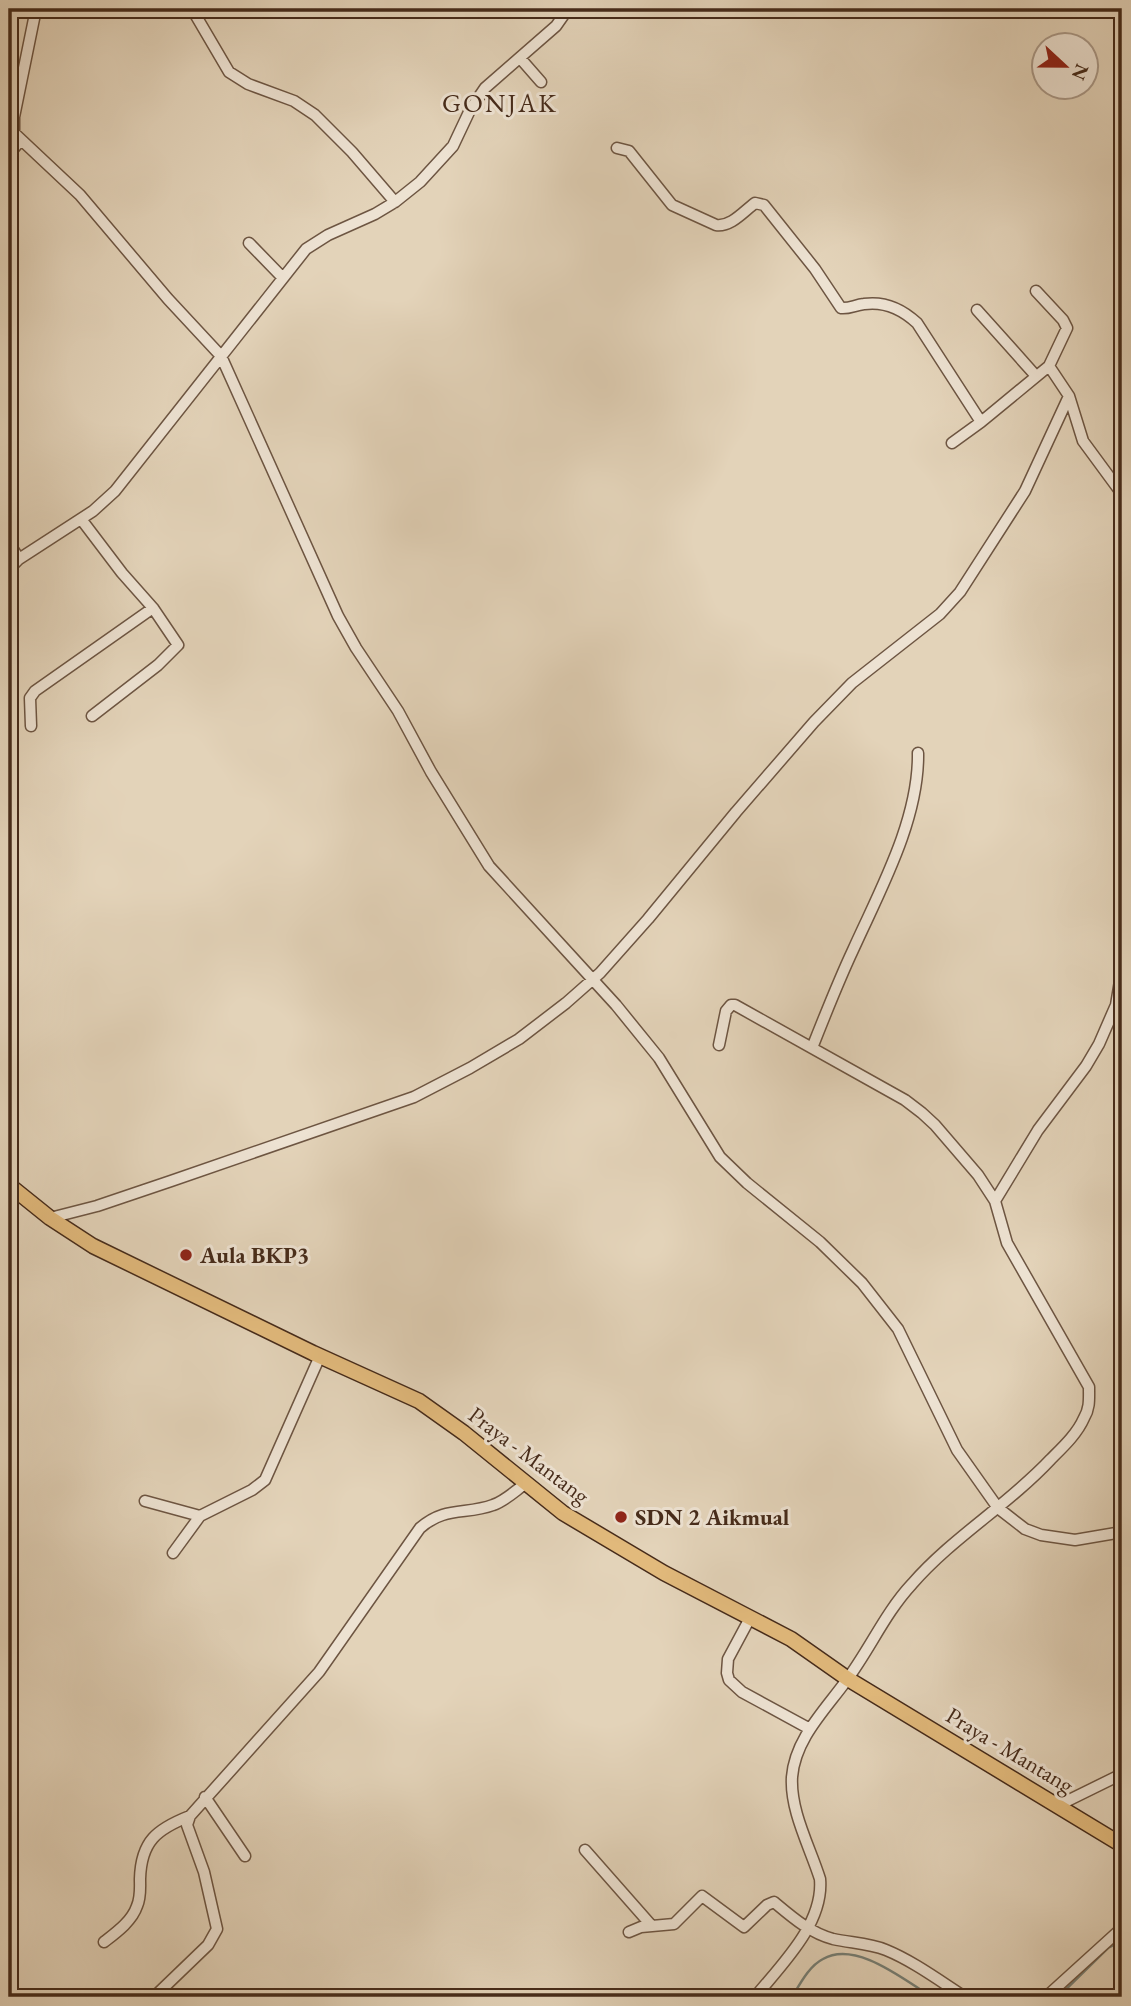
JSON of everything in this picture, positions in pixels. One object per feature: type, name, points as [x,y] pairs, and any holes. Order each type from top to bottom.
[{"type":"main road","name":"Praya - Mantang","points":[[9,1185],[50,1218],[93,1246],[419,1401],[464,1433],[563,1513],[664,1573],[791,1639],[848,1678],[1122,1845]]},
{"type":"street","points":[[36,9],[13,117],[14,133],[80,195],[168,299],[221,356],[338,616],[398,711],[431,772],[489,866],[616,1005],[659,1058],[720,1157],[747,1183],[820,1242],[862,1283],[898,1329],[957,1450],[998,1508],[1025,1530],[1041,1535],[1075,1540],[1122,1532]]},
{"type":"street","points":[[192,9],[229,72],[248,84],[294,101],[315,115],[352,152],[395,202]]},
{"type":"street","points":[[9,569],[19,559],[104,503],[306,249],[395,202],[440,162],[453,146],[470,110],[485,88],[556,26],[564,9]]},
{"type":"street","points":[[520,58],[541,82]]},
{"type":"street","points":[[9,154],[20,141]]},
{"type":"street","points":[[617,148],[629,150],[675,208],[716,225],[731,222],[755,203],[764,205],[815,269],[841,308],[873,303],[890,306],[905,312],[917,323],[981,422]]},
{"type":"street","points":[[249,243],[283,278]]},
{"type":"street","points":[[952,443],[1049,366],[1067,328],[1037,291]]},
{"type":"street","points":[[977,310],[1036,376]]},
{"type":"street","points":[[1049,366],[1069,396],[1083,441],[1122,494]]},
{"type":"street","points":[[50,1218],[147,1189],[414,1097],[471,1069],[519,1040],[592,981],[648,919],[814,722],[852,682],[940,614],[960,592],[1025,491],[1069,396]]},
{"type":"street","points":[[81,519],[153,608],[174,637],[177,646],[158,665],[92,716]]},
{"type":"street","points":[[9,542],[19,559]]},
{"type":"street","points":[[31,726],[31,696],[35,691],[153,608]]},
{"type":"street","points":[[812,1048],[887,875],[913,800],[918,776],[918,753]]},
{"type":"street","points":[[995,1201],[1038,1130],[1086,1066],[1116,1005],[1122,969]]},
{"type":"street","points":[[719,1045],[726,1011],[731,1005],[735,1005],[905,1100],[935,1125],[970,1164],[995,1201],[1007,1243],[1088,1387],[1090,1403],[1078,1429],[1034,1477],[952,1544],[912,1584],[890,1610],[848,1678],[800,1745],[792,1779],[793,1799],[820,1879],[821,1893],[817,1909],[807,1928],[755,1997]]},
{"type":"street","points":[[173,1553],[200,1516],[252,1490],[265,1480],[320,1356]]},
{"type":"street","points":[[154,1997],[208,1945],[217,1929],[204,1872],[187,1825],[190,1816],[320,1672],[420,1528],[431,1518],[444,1514],[492,1506],[525,1484]]},
{"type":"street","points":[[145,1501],[200,1516]]},
{"type":"street","points":[[750,1618],[728,1658],[729,1681],[742,1692],[810,1729]]},
{"type":"street","points":[[1067,1812],[1122,1774]]},
{"type":"street","points":[[205,1797],[245,1856]]},
{"type":"street","points":[[104,1941],[120,1930],[138,1905],[143,1856],[151,1838],[174,1822],[190,1816]]},
{"type":"street","points":[[585,1850],[651,1925]]},
{"type":"street","points":[[629,1932],[651,1925],[674,1924],[702,1896],[741,1927],[747,1927],[770,1902],[774,1902],[807,1928],[833,1939],[872,1945],[888,1951],[965,1997]]},
{"type":"street","points":[[1046,1997],[1122,1928]]},
{"type":"street","points":[[9,1988],[17,1997]]},
{"type":"waterway","points":[[1058,1997],[1108,1948],[1122,1941]]},
{"type":"waterway","points":[[792,1997],[813,1966],[836,1954],[865,1958],[894,1972],[932,1997]]},
{"type":"place","name":"Aula BKP3","points":[[186,1255]]},
{"type":"place","name":"SDN 2 Aikmual","points":[[621,1517]]},
{"type":"district","name":"GONJAK","points":[[500,103]]}]
